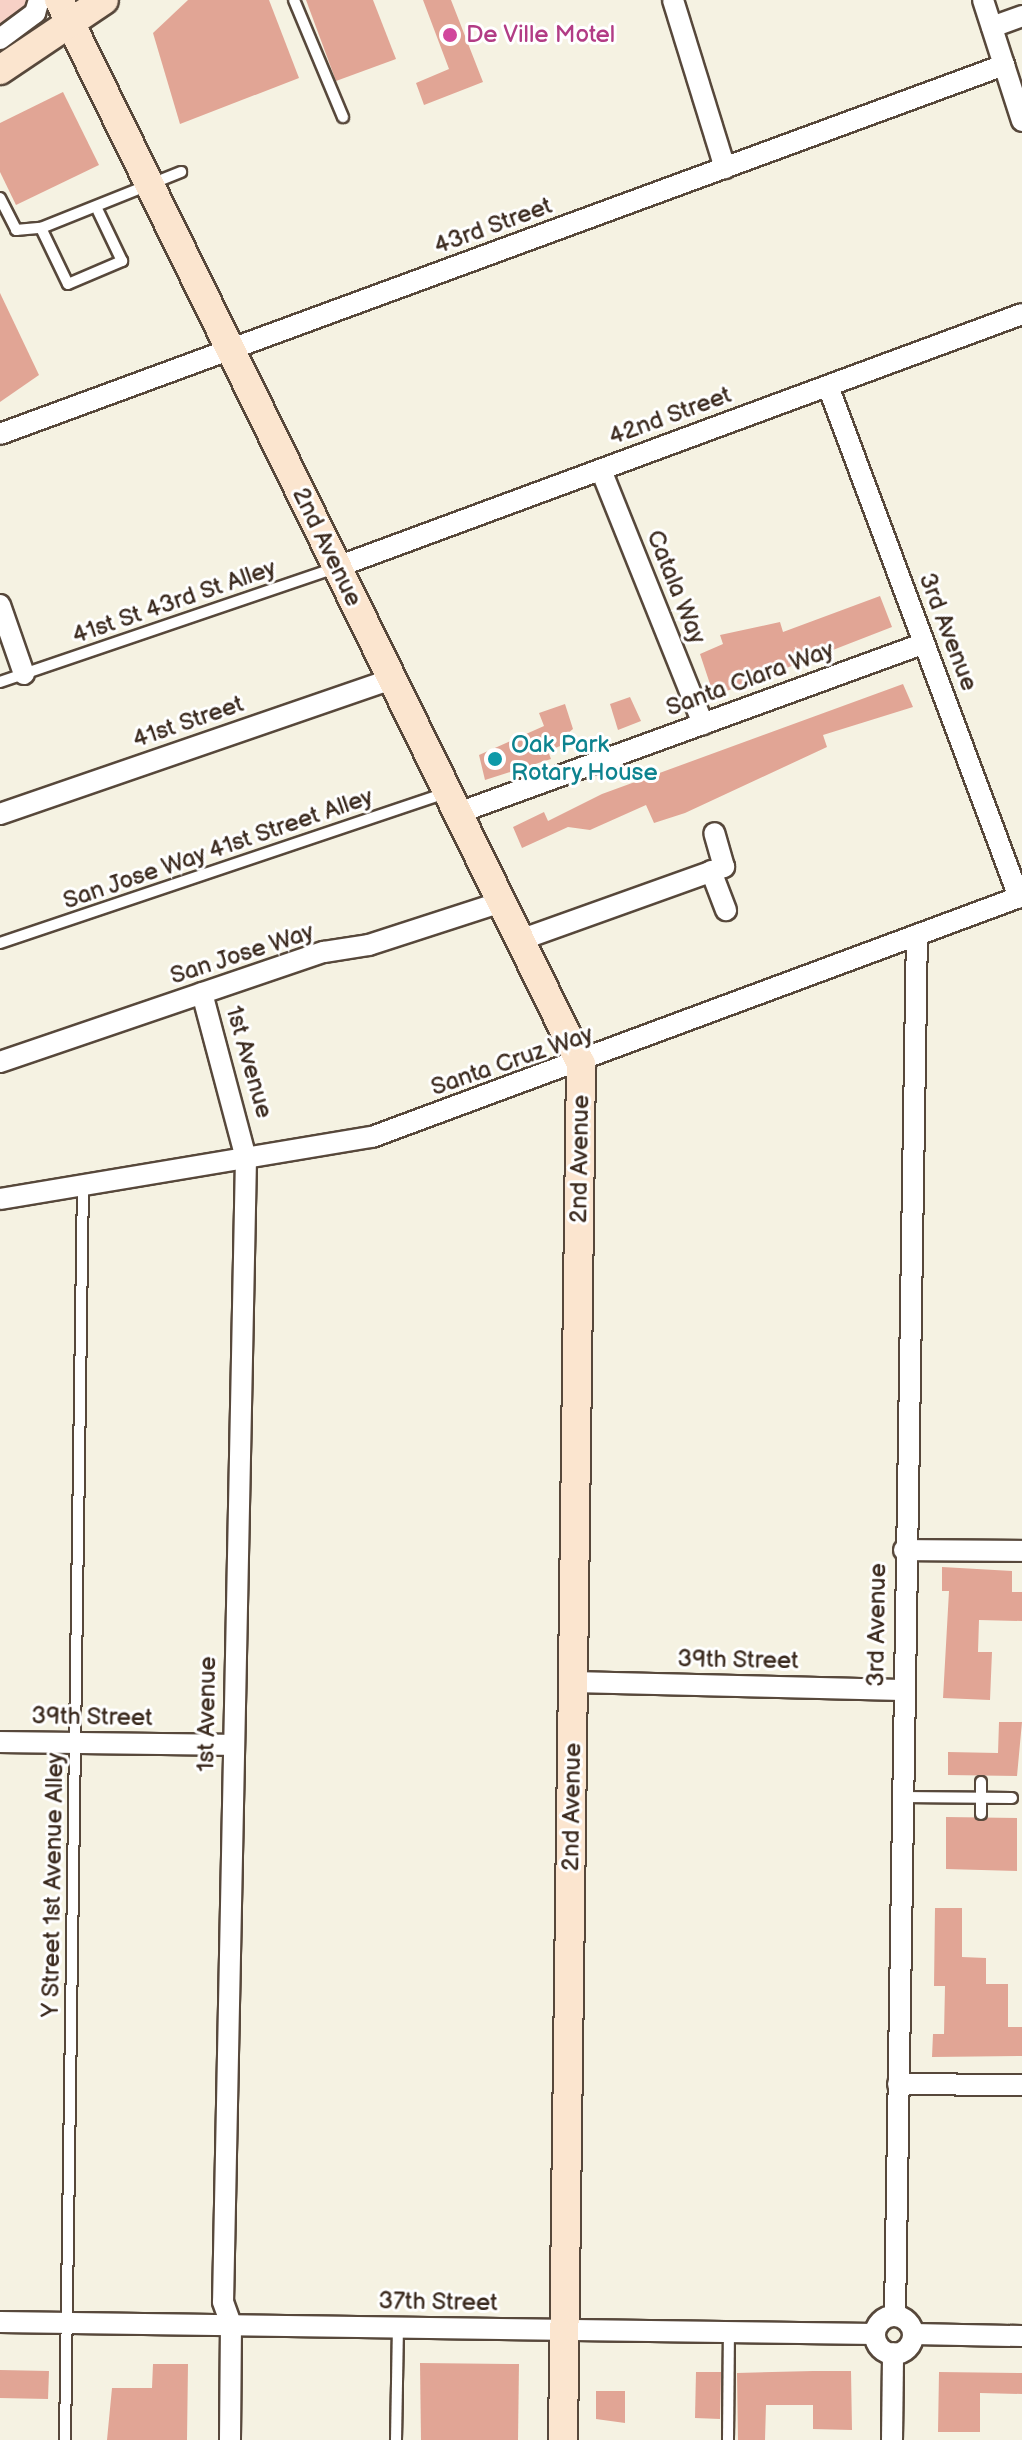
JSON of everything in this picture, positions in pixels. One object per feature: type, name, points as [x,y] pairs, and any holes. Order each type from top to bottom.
[{"type":"street","points":[[0,39],[35,13],[39,0]]},
{"type":"street","points":[[0,70],[64,12],[104,0]]},
{"type":"street","points":[[673,0],[725,168]]},
{"type":"street","points":[[983,0],[1022,121]]},
{"type":"street","name":"2nd Avenue","points":[[64,12],[581,1064],[563,2440]]},
{"type":"street","points":[[992,27],[1022,16]]},
{"type":"street","name":"43rd Street","points":[[0,434],[1004,65]]},
{"type":"street","name":"42nd Street","points":[[337,567],[1022,314]]},
{"type":"street","name":"3rd Avenue","points":[[828,386],[1020,897]]},
{"type":"street","name":"Catala Way","points":[[601,470],[703,724]]},
{"type":"street","points":[[0,605],[24,674]]},
{"type":"street","name":"Santa Clara Way","points":[[453,803],[703,724],[924,643]]},
{"type":"street","name":"41st Street","points":[[0,814],[392,679]]},
{"type":"street","points":[[520,940],[724,867],[714,833]]},
{"type":"street","points":[[711,871],[726,910]]},
{"type":"street","name":"Santa Cruz Way","points":[[0,1199],[372,1137],[581,1064],[1020,897]]},
{"type":"street","name":"San Jose Way","points":[[0,1062],[202,993],[501,902]]},
{"type":"street","name":"3rd Avenue","points":[[895,2316],[904,1550],[917,935]]},
{"type":"street","name":"1st Avenue","points":[[202,993],[246,1158],[223,2302],[231,2324],[230,2440]]},
{"type":"street","points":[[904,1550],[1022,1551]]},
{"type":"street","name":"39th Street","points":[[573,1682],[902,1690]]},
{"type":"street","name":"39th Street","points":[[0,1742],[232,1745]]},
{"type":"street","points":[[898,2084],[1022,2085]]},
{"type":"street","points":[[892,2440],[893,2353],[875,2334],[879,2323],[895,2316],[913,2334],[1022,2336]]},
{"type":"street","name":"37th Street","points":[[0,2322],[875,2334]]},
{"type":"street","points":[[893,2353],[907,2348],[913,2334]]},
{"type":"lane","points":[[294,0],[343,117]]},
{"type":"lane","points":[[0,198],[16,230],[41,228],[98,211],[181,172]]},
{"type":"lane","points":[[41,228],[68,284],[122,261],[98,211]]},
{"type":"lane","name":"41st St 43rd St Alley","points":[[0,682],[337,567]]},
{"type":"lane","name":"San Jose Way 41st Street Alley","points":[[0,943],[453,803]]},
{"type":"lane","name":"Y Street 1st Avenue Alley","points":[[65,2440],[83,1187]]},
{"type":"lane","points":[[981,1782],[981,1814]]},
{"type":"lane","points":[[901,1797],[1012,1798]]},
{"type":"lane","points":[[396,2440],[398,2327]]},
{"type":"lane","points":[[728,2440],[729,2333]]},
{"type":"shaded area","points":[[0,0],[62,0],[0,45]]},
{"type":"building","points":[[188,0],[269,0],[299,78],[180,124],[153,33]]},
{"type":"building","points":[[306,0],[373,0],[396,59],[336,81]]},
{"type":"building","name":"De Ville Motel","points":[[423,0],[451,0],[483,82],[424,105],[416,83],[449,69]]},
{"type":"building","points":[[63,92],[99,165],[16,205],[0,172],[0,123]]},
{"type":"building","points":[[0,293],[39,375],[0,402]]},
{"type":"building","points":[[880,596],[892,627],[714,696],[700,654],[723,644],[720,635],[780,622],[783,632]]},
{"type":"building","points":[[903,684],[913,707],[823,735],[827,747],[685,813],[654,823],[646,805],[590,830],[568,827],[522,848],[513,827],[544,812],[548,821],[602,794]]},
{"type":"building","points":[[630,697],[641,721],[618,730],[610,704]]},
{"type":"building","points":[[565,704],[573,729],[563,737],[565,744],[548,751],[551,759],[485,780],[479,755],[544,726],[539,713]]},
{"type":"building","points":[[942,1567],[1012,1571],[1012,1592],[1022,1592],[1022,1621],[979,1620],[978,1652],[992,1652],[990,1700],[943,1698],[949,1591],[942,1591]]},
{"type":"building","points":[[999,1722],[1022,1722],[1017,1776],[948,1775],[948,1752],[998,1753]]},
{"type":"building","points":[[946,1817],[1017,1818],[1017,1871],[946,1869]]},
{"type":"building","points":[[935,1908],[962,1908],[962,1957],[986,1958],[986,1984],[1008,1984],[1008,2027],[1022,2027],[1022,2056],[932,2057],[933,2034],[944,2034],[945,1986],[934,1986]]},
{"type":"building","points":[[420,2363],[519,2364],[518,2440],[421,2440]]},
{"type":"building","points":[[153,2364],[188,2364],[187,2440],[107,2440],[112,2388],[152,2388]]},
{"type":"building","points":[[0,2370],[49,2371],[48,2399],[0,2398]]},
{"type":"building","points":[[851,2371],[852,2430],[813,2429],[813,2405],[766,2405],[765,2440],[738,2440],[737,2373]]},
{"type":"building","points":[[696,2372],[721,2372],[720,2419],[695,2418]]},
{"type":"building","points":[[939,2372],[1022,2373],[1022,2394],[980,2393],[980,2432],[938,2432]]},
{"type":"building","points":[[596,2391],[625,2391],[625,2423],[596,2419]]},
{"type":"place","name":"De Ville Motel","points":[[450,35]]},
{"type":"place","name":"Oak Park Rotary House","points":[[495,759]]}]
